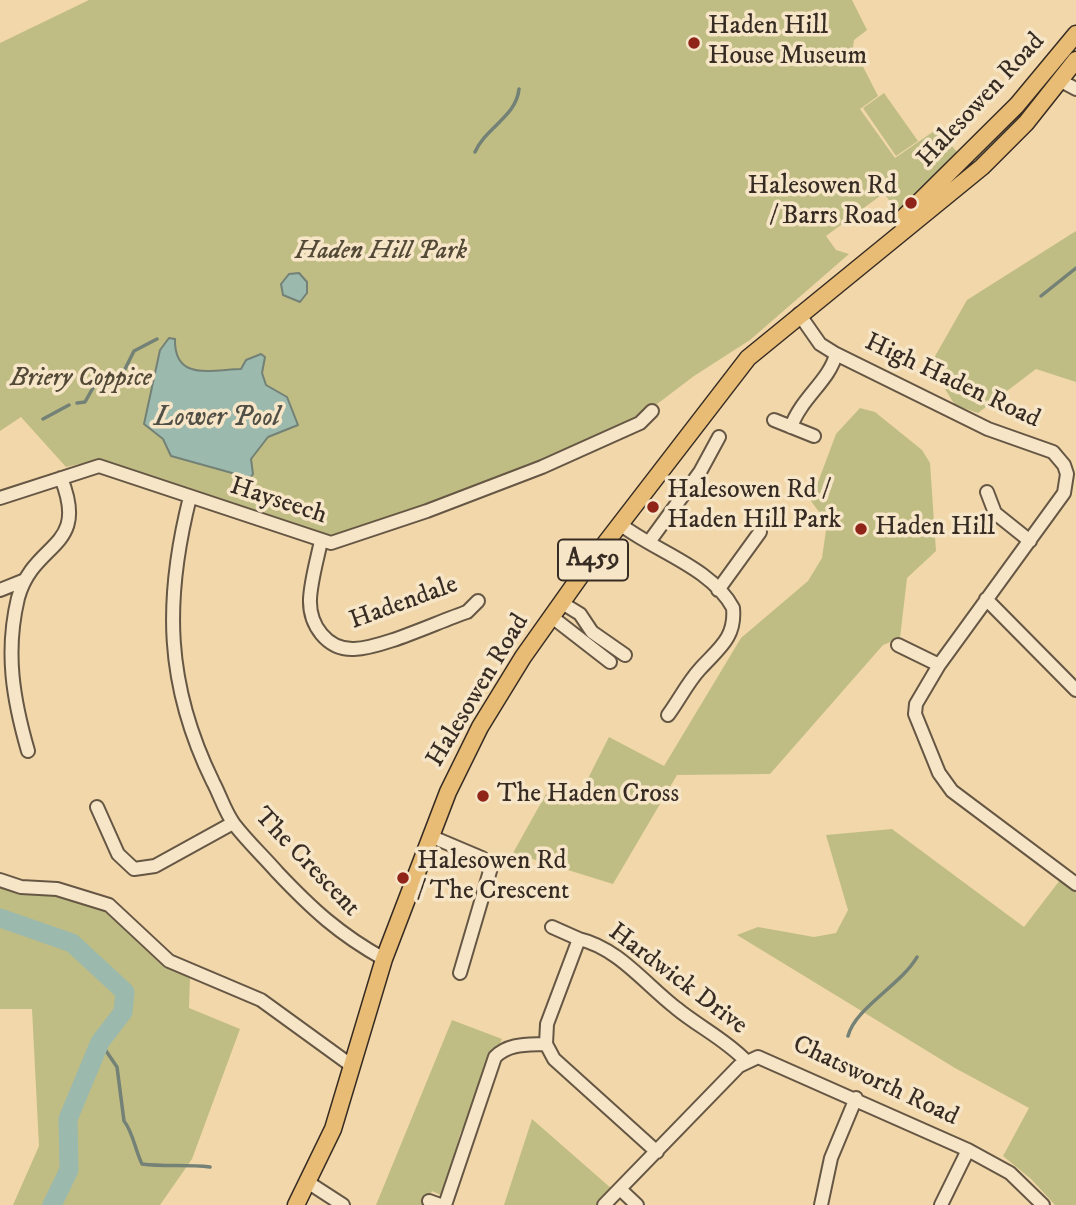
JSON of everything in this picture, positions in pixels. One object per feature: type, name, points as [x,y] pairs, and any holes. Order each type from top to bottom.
[{"type":"main road","name":"Halesowen Road","points":[[309,1183],[352,1066],[384,959],[430,836],[480,727],[552,617],[748,358],[799,314],[810,299],[889,232],[974,150],[1017,105],[1076,34]]},
{"type":"main road","name":"Halesowen Road","points":[[799,314],[817,305],[982,167],[1026,123],[1076,60]]},
{"type":"main road","name":"A459","points":[[296,1205],[309,1183]]},
{"type":"street","points":[[1061,81],[1076,89]]},
{"type":"street","name":"High Haden Road","points":[[799,314],[820,344],[836,354],[988,429],[1058,457],[1067,474],[1064,493],[939,665],[916,704],[915,714],[939,774],[952,791],[1076,884]]},
{"type":"street","points":[[791,427],[797,409],[833,367],[836,354]]},
{"type":"street","name":"Hayseech","points":[[0,498],[99,466],[321,541],[344,541],[542,467],[640,423],[652,411]]},
{"type":"street","points":[[774,420],[814,436]]},
{"type":"street","points":[[649,542],[700,472],[719,437]]},
{"type":"street","points":[[28,751],[10,673],[12,635],[25,580],[38,559],[63,538],[69,529],[69,506],[61,478]]},
{"type":"street","points":[[988,492],[995,513],[1030,541]]},
{"type":"street","name":"The Crescent","points":[[190,497],[173,572],[172,615],[177,682],[192,732],[233,823],[303,899],[336,930],[384,959]]},
{"type":"street","points":[[620,524],[639,539],[672,553],[718,590],[733,608],[732,631],[724,646],[702,667],[668,715]]},
{"type":"street","points":[[718,590],[760,532]]},
{"type":"street","name":"Hadendale","points":[[321,541],[310,601],[313,618],[324,638],[341,648],[364,648],[467,612],[478,601]]},
{"type":"street","points":[[0,590],[25,580]]},
{"type":"street","points":[[986,598],[1076,690]]},
{"type":"street","points":[[562,603],[580,614],[592,632],[625,655]]},
{"type":"street","points":[[552,617],[610,662]]},
{"type":"street","points":[[898,645],[939,665]]},
{"type":"street","points":[[97,807],[118,854],[134,869],[155,866],[233,823]]},
{"type":"street","points":[[430,836],[482,858],[490,871],[460,973]]},
{"type":"street","points":[[0,880],[21,887],[57,889],[109,905],[169,961],[261,1000],[352,1066]]},
{"type":"street","name":"Hardwick Drive","points":[[552,927],[596,943],[615,956],[677,1010],[727,1042],[746,1061]]},
{"type":"street","name":"Hardwick Drive","points":[[546,1044],[547,1024],[579,939]]},
{"type":"street","points":[[445,1205],[495,1057],[503,1049],[546,1044],[554,1059],[657,1152]]},
{"type":"street","name":"Chatsworth Road","points":[[746,1061],[758,1057],[772,1060],[968,1150],[1010,1173],[1042,1205]]},
{"type":"street","points":[[604,1205],[746,1061]]},
{"type":"street","points":[[821,1205],[831,1158],[856,1098]]},
{"type":"street","points":[[941,1205],[968,1150]]},
{"type":"street","points":[[309,1183],[343,1205]]},
{"type":"street","points":[[621,1189],[637,1205]]},
{"type":"green space","name":"Haden Hill Park","points":[[89,0],[852,0],[867,30],[854,40],[853,47],[878,96],[860,109],[895,158],[937,129],[957,152],[897,212],[884,193],[826,236],[836,250],[849,254],[750,340],[694,376],[636,420],[574,449],[351,534],[325,535],[100,459],[66,467],[21,417],[0,431],[0,43]]},
{"type":"green space","points":[[884,93],[918,141],[896,156],[863,108]]},
{"type":"green space","points":[[1076,231],[1076,382],[1036,369],[978,413],[955,405],[930,365],[967,300]]},
{"type":"green space","points":[[860,408],[875,412],[922,450],[930,463],[936,551],[907,578],[900,638],[883,645],[770,774],[677,775],[613,884],[513,853],[546,794],[574,806],[609,737],[664,766],[741,638],[808,581],[822,558],[827,523],[811,501],[836,434]]},
{"type":"green space","points":[[892,829],[1024,927],[1060,880],[1076,891],[1076,1205],[1055,1205],[1031,1179],[1003,1156],[1029,1108],[955,1068],[737,935],[758,927],[814,937],[836,933],[848,910],[826,835]]},
{"type":"green space","points":[[0,886],[27,895],[55,894],[106,910],[166,964],[190,977],[189,1008],[240,1029],[192,1159],[160,1205],[13,1205],[39,1146],[32,1009],[0,1009]]},
{"type":"green space","points":[[452,1020],[502,1039],[460,1134],[443,1196],[432,1191],[425,1205],[376,1205]]},
{"type":"green space","points":[[532,1119],[612,1189],[599,1205],[504,1205]]},
{"type":"water","points":[[299,273],[307,282],[307,293],[300,302],[283,295],[281,284],[289,274]]},
{"type":"water","name":"Lower Pool","points":[[169,338],[175,339],[176,352],[181,362],[196,370],[241,369],[246,360],[261,354],[265,357],[262,373],[266,385],[287,397],[298,425],[268,437],[251,459],[253,474],[250,478],[171,456],[163,439],[144,424],[160,350]]},
{"type":"waterway","points":[[475,152],[486,136],[507,115],[517,99],[519,89]]},
{"type":"waterway","points":[[1041,296],[1076,268]]},
{"type":"waterway","points":[[77,403],[85,402],[94,386],[125,369],[134,351],[157,339]]},
{"type":"waterway","points":[[43,419],[69,405]]},
{"type":"waterway","points":[[0,918],[72,943],[125,992],[123,1012],[100,1042],[68,1119],[69,1170],[52,1205]]},
{"type":"waterway","points":[[848,1036],[859,1016],[917,957]]},
{"type":"waterway","points":[[100,1042],[117,1067],[124,1121],[142,1164],[210,1167]]},
{"type":"place","name":"Haden Hill House Museum","points":[[694,43]]},
{"type":"place","name":"Halesowen Rd / Barrs Road","points":[[911,203]]},
{"type":"place","name":"Halesowen Rd / Haden Hill Park","points":[[653,507]]},
{"type":"place","name":"Haden Hill","points":[[861,529]]},
{"type":"place","name":"The Haden Cross","points":[[483,796]]},
{"type":"place","name":"Halesowen Rd / The Crescent","points":[[403,878]]},
{"type":"park label","name":"Briery Coppice","points":[[81,380]]}]
